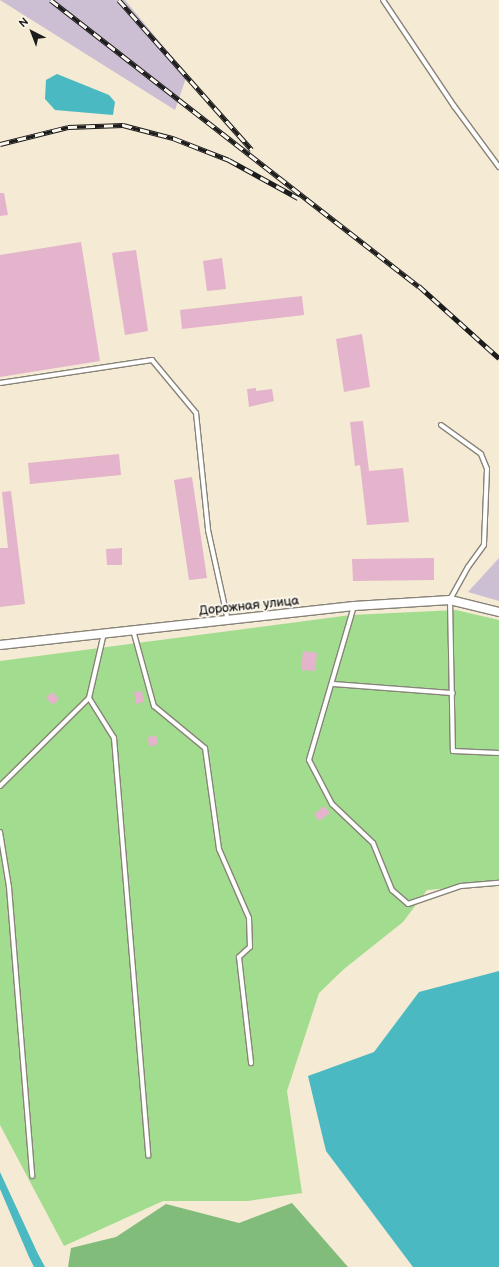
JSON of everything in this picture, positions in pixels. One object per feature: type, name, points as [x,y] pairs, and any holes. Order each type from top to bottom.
[{"type":"street","name":"Дорожная улица","points":[[0,645],[104,632],[228,621],[354,606],[450,600],[499,612]]},
{"type":"lane","points":[[382,0],[454,106],[499,167]]},
{"type":"lane","points":[[0,383],[152,360],[196,413],[208,530],[228,621]]},
{"type":"lane","points":[[440,425],[481,454],[487,469],[484,545],[468,568],[450,600],[454,751],[499,753]]},
{"type":"lane","points":[[354,606],[309,760],[332,804],[372,843],[392,890],[408,904],[461,886],[499,883]]},
{"type":"lane","points":[[133,630],[154,706],[205,748],[219,849],[249,918],[250,947],[238,957],[251,1063]]},
{"type":"lane","points":[[0,786],[89,698],[104,632]]},
{"type":"lane","points":[[332,684],[453,693]]},
{"type":"lane","points":[[89,698],[114,738],[148,1156]]},
{"type":"lane","points":[[0,832],[9,887],[32,1176]]},
{"type":"shaded area","points":[[0,0],[125,0],[187,75],[175,110]]},
{"type":"shaded area","points":[[499,558],[499,601],[468,592]]},
{"type":"green space","points":[[456,610],[499,620],[499,884],[427,890],[403,922],[344,969],[319,993],[287,1091],[302,1193],[248,1201],[163,1201],[64,1246],[0,1125],[0,661],[351,615]]},
{"type":"green space","points":[[292,1203],[348,1267],[68,1267],[71,1248],[116,1237],[166,1204],[239,1223]]},
{"type":"water","points":[[57,74],[109,95],[115,102],[113,115],[55,110],[45,99],[46,80]]},
{"type":"water","points":[[499,971],[499,1267],[413,1267],[326,1151],[308,1076],[374,1052],[419,992]]},
{"type":"water","points":[[0,1172],[45,1267],[34,1267],[29,1257],[0,1189]]},
{"type":"building","points":[[0,193],[4,193],[8,215],[0,216]]},
{"type":"building","points":[[81,242],[100,361],[0,377],[0,255]]},
{"type":"building","points":[[136,250],[148,331],[125,335],[112,253]]},
{"type":"building","points":[[222,258],[226,289],[207,291],[203,261]]},
{"type":"building","points":[[302,296],[304,315],[182,329],[180,310]]},
{"type":"building","points":[[362,334],[370,387],[344,392],[336,339]]},
{"type":"building","points":[[256,388],[256,391],[272,389],[274,401],[249,407],[247,389]]},
{"type":"building","points":[[363,421],[369,471],[403,468],[409,522],[367,525],[360,465],[355,466],[350,422]]},
{"type":"building","points":[[119,454],[121,475],[30,484],[28,463]]},
{"type":"building","points":[[192,477],[207,578],[189,580],[174,480]]},
{"type":"building","points":[[11,491],[25,604],[0,607],[0,548],[8,548],[2,492]]},
{"type":"building","points":[[122,548],[122,565],[107,565],[106,549]]},
{"type":"building","points":[[434,558],[434,580],[353,581],[352,559]]},
{"type":"building","points":[[303,651],[317,653],[315,671],[301,670]]},
{"type":"building","points":[[142,691],[144,702],[136,704],[134,692]]},
{"type":"building","points":[[52,692],[59,699],[53,705],[46,698]]},
{"type":"building","points":[[156,735],[158,744],[150,747],[147,738]]},
{"type":"building","points":[[324,806],[330,813],[319,821],[314,814]]},
{"type":"railway","points":[[51,0],[419,286],[499,358]]},
{"type":"railway","points":[[119,0],[252,150]]},
{"type":"railway","points":[[0,144],[68,127],[123,125],[173,138],[229,160],[298,198]]}]
